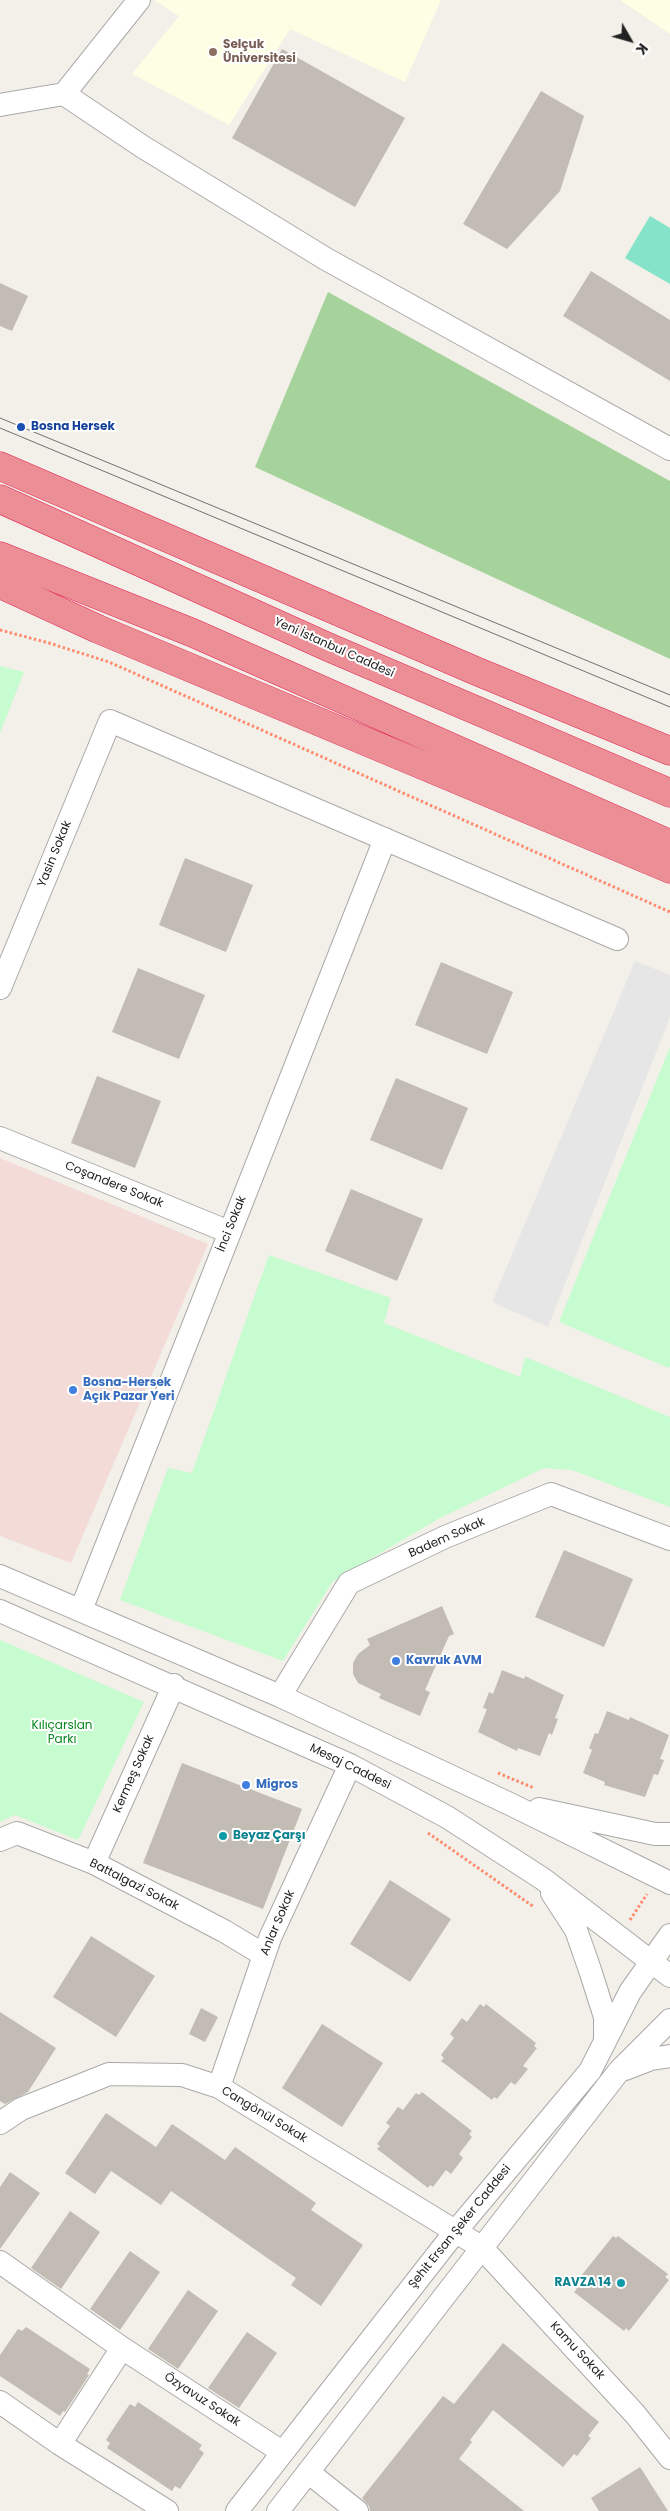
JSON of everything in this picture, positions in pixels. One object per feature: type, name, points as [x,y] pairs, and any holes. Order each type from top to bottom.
[{"type":"highway","points":[[0,466],[476,671],[670,750]]},
{"type":"highway","name":"Yeni İstanbul Caddesi","points":[[0,499],[328,647],[670,792]]},
{"type":"highway","points":[[0,556],[193,633],[670,844]]},
{"type":"highway","points":[[0,584],[98,629],[670,869]]},
{"type":"highway","points":[[0,605],[98,629]]},
{"type":"street","points":[[0,105],[64,94],[139,0]]},
{"type":"street","points":[[64,94],[143,147],[326,258],[670,449]]},
{"type":"street","name":"Yasin Sokak","points":[[1,981],[110,721],[385,839]]},
{"type":"street","points":[[385,839],[617,939]]},
{"type":"street","name":"İnci Sokak","points":[[81,1610],[385,839]]},
{"type":"street","name":"Coşandere Sokak","points":[[0,1138],[229,1232]]},
{"type":"street","name":"Badem Sokak","points":[[280,1696],[348,1583],[454,1533],[552,1494],[670,1539]]},
{"type":"street","points":[[0,1576],[280,1696],[512,1805],[664,1880]]},
{"type":"street","name":"Mesaj Caddesi","points":[[0,1611],[174,1685],[350,1765],[447,1817],[543,1878],[617,1938],[670,1976]]},
{"type":"street","name":"Kermeş Sokak","points":[[94,1863],[174,1685]]},
{"type":"street","name":"Anlar Sokak","points":[[219,2087],[264,1955],[350,1765]]},
{"type":"street","points":[[512,1805],[581,1817],[655,1834],[670,1834]]},
{"type":"street","name":"Battalgazi Sokak","points":[[0,1840],[17,1832],[94,1863],[224,1931],[264,1955]]},
{"type":"street","points":[[543,1878],[576,1930],[605,2017],[605,2040]]},
{"type":"street","name":"Şehit Ersan Şeker Caddesi","points":[[237,2511],[455,2232],[590,2071],[630,1992],[670,1935]]},
{"type":"street","points":[[278,2511],[619,2071],[670,2020]]},
{"type":"street","points":[[619,2071],[651,2059],[670,2056]]},
{"type":"street","name":"Cangönül Sokak","points":[[0,2122],[21,2109],[109,2074],[182,2075],[219,2087],[481,2247]]},
{"type":"street","name":"Kamu Sokak","points":[[481,2247],[635,2414],[664,2448],[670,2458]]},
{"type":"street","name":"Özyavuz Sokak","points":[[0,2262],[122,2348],[282,2452]]},
{"type":"street","points":[[60,2444],[122,2348]]},
{"type":"street","points":[[0,2402],[60,2444],[167,2511]]},
{"type":"street","points":[[308,2472],[357,2511]]},
{"type":"path","points":[[0,630],[109,662],[670,912]]},
{"type":"path","points":[[422,1830],[454,1850],[537,1911]]},
{"type":"path","points":[[617,1938],[664,1880]]},
{"type":"shaded area","name":"Selçuk Üniversitesi","points":[[154,0],[441,0],[405,82],[290,29],[229,125],[132,74],[179,16]]},
{"type":"shaded area","points":[[620,0],[670,0],[670,34]]},
{"type":"shaded area","points":[[635,961],[670,975],[670,1017],[548,1327],[492,1302]]},
{"type":"shaded area","name":"Bosna-Hersek Açık Pazar Yeri","points":[[0,1158],[208,1244],[71,1563],[0,1536]]},
{"type":"green space","points":[[650,216],[670,228],[670,284],[625,258]]},
{"type":"green space","points":[[328,292],[670,481],[670,659],[255,467]]},
{"type":"green space","points":[[0,666],[24,672],[0,733]]},
{"type":"green space","points":[[670,1047],[670,1365],[669,1368],[559,1322]]},
{"type":"green space","points":[[269,1255],[391,1298],[384,1323],[520,1377],[525,1357],[670,1417],[670,1507],[572,1470],[544,1468],[440,1518],[333,1581],[283,1661],[120,1600],[168,1468],[192,1473]]},
{"type":"green space","name":"Kılıçarslan Parkı","points":[[0,1640],[144,1702],[78,1840],[15,1815],[0,1822]]},
{"type":"building","points":[[282,49],[405,118],[355,207],[232,138]]},
{"type":"building","points":[[541,91],[584,116],[560,191],[507,249],[463,224]]},
{"type":"building","points":[[591,271],[670,320],[670,381],[563,316]]},
{"type":"building","points":[[0,283],[28,296],[12,331],[0,326]]},
{"type":"building","points":[[185,858],[253,885],[226,952],[159,925]]},
{"type":"building","points":[[441,962],[513,992],[487,1054],[415,1025]]},
{"type":"building","points":[[138,968],[205,995],[179,1059],[112,1032]]},
{"type":"building","points":[[97,1076],[161,1101],[135,1168],[71,1143]]},
{"type":"building","points":[[396,1078],[468,1108],[442,1170],[370,1140]]},
{"type":"building","points":[[351,1189],[423,1219],[397,1281],[325,1251]]},
{"type":"building","points":[[564,1550],[633,1579],[604,1647],[535,1617]]},
{"type":"building","name":"Kavruk AVM","points":[[442,1606],[454,1634],[449,1636],[425,1690],[430,1692],[420,1716],[379,1698],[381,1694],[358,1683],[353,1674],[353,1663],[358,1654],[370,1645],[367,1639]]},
{"type":"building","points":[[502,1670],[524,1679],[525,1676],[564,1695],[555,1718],[558,1719],[552,1735],[549,1733],[540,1756],[518,1748],[517,1751],[478,1732],[487,1709],[483,1708],[489,1692],[493,1694]]},
{"type":"building","points":[[607,1711],[629,1720],[630,1717],[669,1735],[660,1759],[664,1760],[658,1775],[654,1774],[645,1797],[604,1785],[605,1782],[583,1773],[592,1750],[589,1748],[595,1733],[598,1734]]},
{"type":"building","name":"Beyaz Çarşı","points":[[182,1763],[302,1809],[263,1909],[143,1863]]},
{"type":"building","points":[[390,1880],[451,1919],[410,1982],[350,1944]]},
{"type":"building","points":[[91,1936],[155,1976],[116,2037],[53,1997]]},
{"type":"building","points":[[480,2004],[484,2007],[486,2004],[536,2043],[534,2046],[537,2048],[523,2066],[528,2069],[515,2085],[511,2082],[497,2099],[494,2097],[492,2100],[441,2061],[444,2058],[441,2055],[454,2038],[450,2034],[462,2018],[467,2022]]},
{"type":"building","points":[[201,2008],[218,2017],[205,2042],[189,2034]]},
{"type":"building","points":[[0,2012],[56,2048],[28,2092],[5,2104],[0,2101]]},
{"type":"building","points":[[322,2024],[383,2063],[342,2127],[282,2088]]},
{"type":"building","points":[[422,2092],[472,2131],[469,2134],[472,2137],[459,2154],[463,2158],[451,2174],[446,2170],[433,2187],[430,2185],[428,2188],[377,2149],[380,2146],[377,2144],[390,2126],[386,2123],[398,2107],[403,2110],[416,2093],[419,2095]]},
{"type":"building","points":[[106,2113],[156,2147],[172,2124],[225,2160],[235,2147],[316,2203],[311,2210],[363,2245],[321,2306],[291,2285],[296,2278],[171,2191],[161,2205],[111,2171],[95,2194],[65,2173]]},
{"type":"building","points":[[10,2172],[40,2193],[0,2249],[0,2187]]},
{"type":"building","points":[[70,2211],[100,2232],[61,2289],[31,2268]]},
{"type":"building","name":"RAVZA 14","points":[[613,2236],[616,2238],[618,2236],[668,2274],[665,2277],[669,2280],[629,2331],[626,2328],[624,2331],[574,2292],[577,2289],[573,2286]]},
{"type":"building","points":[[130,2251],[160,2272],[120,2330],[90,2309]]},
{"type":"building","points":[[188,2290],[218,2311],[178,2369],[148,2349]]},
{"type":"building","points":[[26,2327],[90,2369],[87,2374],[89,2375],[65,2412],[63,2411],[60,2416],[0,2376],[0,2355],[18,2329],[22,2331]]},
{"type":"building","points":[[247,2332],[277,2353],[239,2408],[208,2388]]},
{"type":"building","points":[[503,2343],[599,2422],[588,2436],[591,2438],[577,2456],[574,2454],[563,2467],[493,2410],[470,2440],[472,2442],[459,2459],[524,2511],[370,2511],[369,2506],[362,2498],[377,2479],[443,2396],[454,2404]]},
{"type":"building","points":[[138,2402],[202,2445],[199,2449],[204,2453],[180,2489],[175,2486],[172,2491],[107,2448],[110,2443],[106,2440],[115,2426],[130,2404],[135,2407]]},
{"type":"building","points":[[640,2467],[668,2511],[599,2511],[591,2498]]},
{"type":"tram line","points":[[0,418],[670,695]]},
{"type":"tram line","points":[[0,428],[670,707]]},
{"type":"place","name":"Selçuk Üniversitesi","points":[[213,52]]},
{"type":"place","name":"Bosna Hersek","points":[[21,427]]},
{"type":"place","name":"Bosna-Hersek Açık Pazar Yeri","points":[[73,1390]]},
{"type":"place","name":"Kavruk AVM","points":[[396,1661]]},
{"type":"place","name":"Migros","points":[[246,1785]]},
{"type":"place","name":"Beyaz Çarşı","points":[[223,1836]]},
{"type":"place","name":"RAVZA 14","points":[[621,2283]]}]
